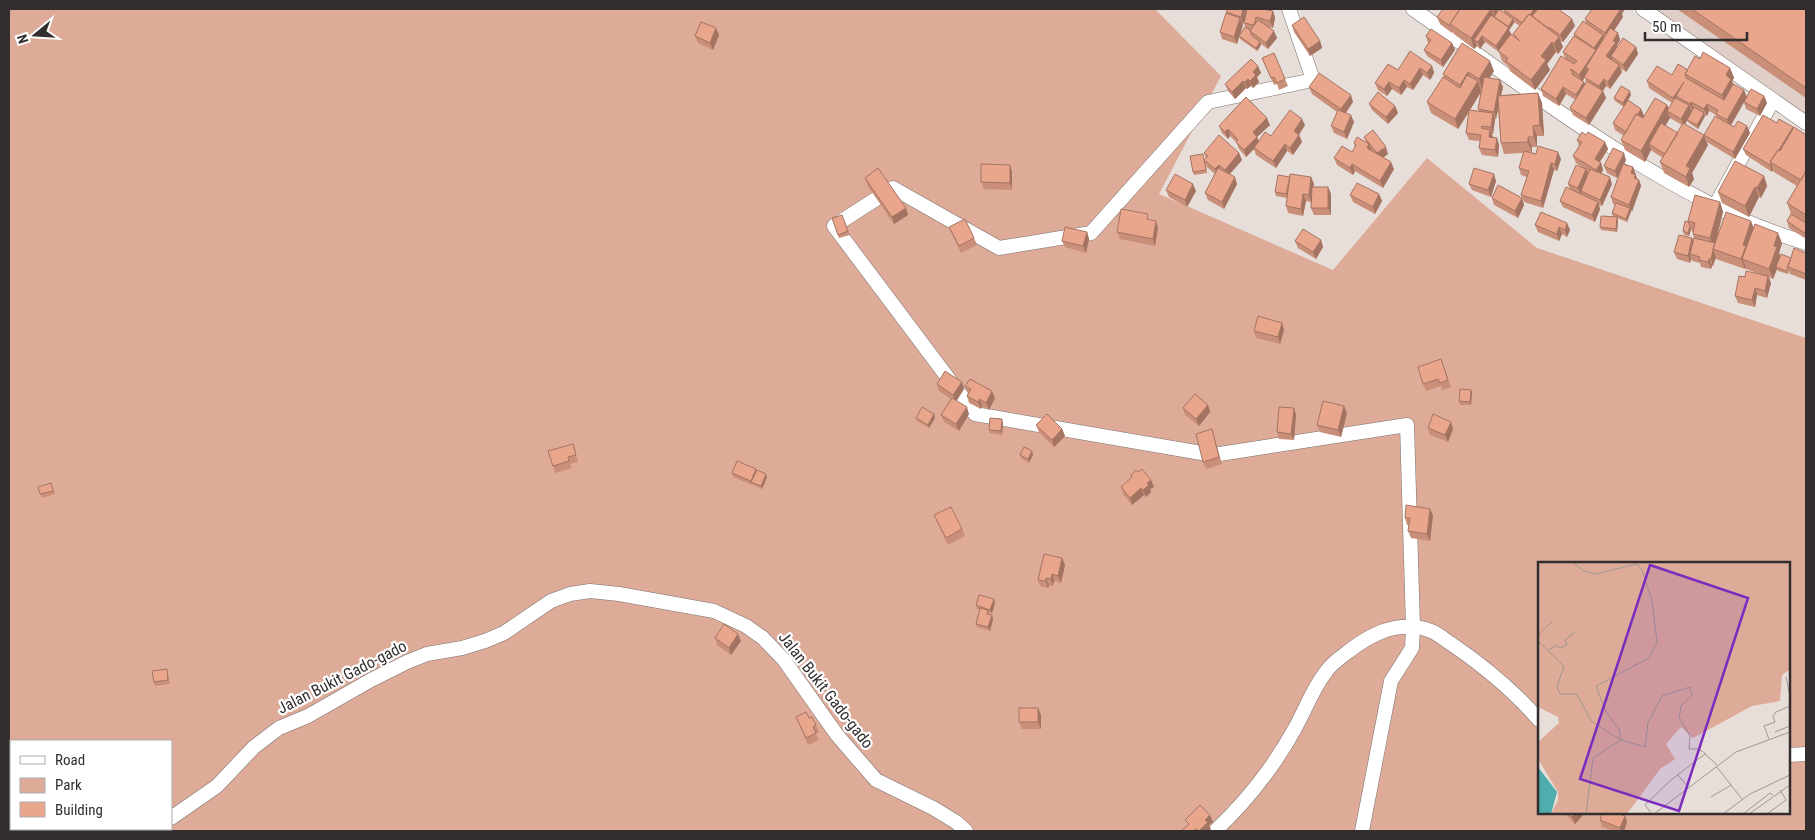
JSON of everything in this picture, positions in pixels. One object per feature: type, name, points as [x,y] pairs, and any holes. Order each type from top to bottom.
[{"type":"street","points":[[1289,9],[1313,80],[1208,102],[1091,233],[999,248],[893,188],[834,226],[975,414],[1212,456],[1407,425],[1412,648],[1391,681],[1362,831]]},
{"type":"street","points":[[1413,9],[1540,93],[1600,140],[1662,178],[1766,230],[1806,243]]},
{"type":"street","points":[[1643,9],[1806,123]]},
{"type":"street","points":[[1716,206],[1773,100]]},
{"type":"street","name":"Jalan Bukit Gado-gado","points":[[172,817],[217,786],[254,747],[280,728],[308,716],[407,662],[427,654],[462,648],[485,641],[504,633],[551,601],[570,594],[590,591],[619,594],[714,611],[746,626],[763,638],[784,660],[837,735],[876,780],[933,808],[956,822],[966,831]]},
{"type":"street","points":[[1215,831],[1239,809],[1269,771],[1306,710],[1324,674],[1333,663],[1364,640],[1380,632],[1396,627],[1413,627],[1431,631],[1481,665],[1522,700],[1538,719]]},
{"type":"street","points":[[1790,755],[1806,754]]},
{"type":"shaded area","points":[[1641,9],[1806,9],[1806,121]]},
{"type":"green space","points":[[9,9],[1155,9],[1221,76],[1159,194],[1333,270],[1427,158],[1537,248],[1806,338],[1806,831],[9,831]]},
{"type":"building","points":[[1228,9],[1243,9],[1241,17],[1226,12]]},
{"type":"building","points":[[1247,9],[1273,11],[1270,21],[1256,17],[1254,25],[1244,23]]},
{"type":"building","points":[[1443,9],[1460,9],[1450,26],[1437,17]]},
{"type":"building","points":[[1460,9],[1491,9],[1471,38],[1450,24]]},
{"type":"building","points":[[1499,9],[1513,19],[1508,27],[1494,17]]},
{"type":"building","points":[[1503,9],[1534,9],[1522,23]]},
{"type":"building","points":[[1538,9],[1558,9],[1572,19],[1560,35],[1532,16]]},
{"type":"building","points":[[1592,9],[1620,10],[1605,33],[1585,19]]},
{"type":"building","points":[[1692,9],[1806,9],[1806,88]]},
{"type":"building","points":[[1226,13],[1240,18],[1234,37],[1220,32]]},
{"type":"building","points":[[1529,14],[1559,37],[1554,44],[1552,42],[1541,56],[1546,60],[1531,80],[1506,61],[1508,58],[1498,51],[1511,34],[1520,41],[1513,34]]},
{"type":"building","points":[[1491,15],[1509,27],[1496,46],[1482,36],[1478,42],[1474,40]]},
{"type":"building","points":[[1304,17],[1320,41],[1308,49],[1292,25]]},
{"type":"building","points":[[1258,20],[1274,31],[1266,43],[1250,31]]},
{"type":"building","points":[[1583,21],[1603,35],[1594,48],[1574,34]]},
{"type":"building","points":[[701,22],[716,28],[710,43],[695,36]]},
{"type":"building","points":[[1245,27],[1260,42],[1256,48],[1239,36]]},
{"type":"building","points":[[1610,28],[1618,33],[1613,41],[1616,42],[1606,56],[1619,65],[1608,82],[1604,79],[1599,86],[1584,77],[1589,69],[1586,67]]},
{"type":"building","points":[[1431,29],[1452,43],[1441,60],[1424,50],[1431,40],[1426,36]]},
{"type":"building","points":[[1574,36],[1596,50],[1579,75],[1570,70],[1573,72],[1572,74],[1584,82],[1576,95],[1563,87],[1556,99],[1541,89],[1561,56],[1574,64],[1577,61],[1563,52]]},
{"type":"building","points":[[1623,38],[1636,47],[1623,65],[1611,56]]},
{"type":"building","points":[[1462,43],[1490,61],[1479,79],[1468,72],[1460,85],[1443,74]]},
{"type":"building","points":[[1410,51],[1432,66],[1427,73],[1420,68],[1410,84],[1404,80],[1399,88],[1389,82],[1384,89],[1375,83],[1388,64],[1398,70]]},
{"type":"building","points":[[1703,52],[1730,68],[1726,75],[1731,79],[1722,95],[1685,74],[1695,56],[1700,59]]},
{"type":"building","points":[[1274,53],[1285,79],[1277,83],[1274,77],[1271,78],[1262,58]]},
{"type":"building","points":[[1251,59],[1258,66],[1253,72],[1256,75],[1250,81],[1248,79],[1245,82],[1243,81],[1232,92],[1225,84]]},
{"type":"building","points":[[1678,64],[1688,70],[1685,74],[1686,78],[1724,100],[1733,84],[1744,90],[1727,120],[1716,114],[1718,110],[1707,104],[1704,109],[1676,96],[1684,82],[1673,98],[1647,81],[1657,66],[1672,75]]},
{"type":"building","points":[[1319,73],[1351,95],[1341,109],[1309,87]]},
{"type":"building","points":[[1467,75],[1478,81],[1455,119],[1427,102],[1443,77],[1460,88]]},
{"type":"building","points":[[1484,77],[1500,80],[1494,112],[1478,109]]},
{"type":"building","points":[[1587,81],[1603,91],[1586,118],[1570,108]]},
{"type":"building","points":[[1621,86],[1630,91],[1623,103],[1614,98]]},
{"type":"building","points":[[1751,89],[1764,96],[1757,109],[1744,102]]},
{"type":"building","points":[[1378,92],[1395,106],[1386,117],[1369,104]]},
{"type":"building","points":[[1538,93],[1540,125],[1533,126],[1534,137],[1528,137],[1528,142],[1501,143],[1498,96]]},
{"type":"building","points":[[1246,97],[1267,118],[1253,132],[1257,137],[1244,150],[1236,142],[1238,140],[1228,129],[1225,132],[1219,126]]},
{"type":"building","points":[[1655,98],[1667,105],[1641,151],[1621,140],[1636,114],[1643,118]]},
{"type":"building","points":[[1675,98],[1689,105],[1681,119],[1667,111]]},
{"type":"building","points":[[1628,100],[1641,109],[1626,132],[1613,123]]},
{"type":"building","points":[[1694,107],[1704,113],[1697,125],[1687,120]]},
{"type":"building","points":[[1290,110],[1302,119],[1294,131],[1299,135],[1290,148],[1285,144],[1273,161],[1254,148],[1265,132],[1271,136]]},
{"type":"building","points":[[1338,110],[1351,115],[1344,132],[1331,126]]},
{"type":"building","points":[[1469,110],[1493,113],[1491,127],[1482,126],[1481,128],[1490,130],[1489,137],[1497,138],[1495,150],[1479,148],[1481,135],[1466,133]]},
{"type":"building","points":[[1763,115],[1777,123],[1779,119],[1793,127],[1770,162],[1770,165],[1743,149]]},
{"type":"building","points":[[1715,116],[1734,127],[1738,121],[1747,126],[1733,152],[1704,135]]},
{"type":"building","points":[[1661,123],[1678,133],[1665,154],[1649,144]]},
{"type":"building","points":[[1683,123],[1704,135],[1686,166],[1690,168],[1686,177],[1660,162]]},
{"type":"building","points":[[1794,127],[1806,135],[1806,171],[1801,180],[1770,162],[1778,150],[1780,151]]},
{"type":"building","points":[[1373,130],[1386,147],[1377,153],[1364,137]]},
{"type":"building","points":[[1582,132],[1586,135],[1588,132],[1605,142],[1595,159],[1601,163],[1596,170],[1573,156],[1582,142],[1577,140]]},
{"type":"building","points":[[1219,135],[1239,153],[1225,170],[1219,165],[1215,169],[1204,160],[1208,156],[1204,153]]},
{"type":"building","points":[[1357,137],[1369,144],[1367,148],[1391,162],[1380,181],[1352,164],[1350,168],[1334,158],[1342,146],[1352,152],[1356,145],[1354,143]]},
{"type":"building","points":[[1538,146],[1558,152],[1555,164],[1551,163],[1541,201],[1521,195],[1529,171],[1519,168],[1524,151],[1536,154]]},
{"type":"building","points":[[1613,148],[1624,153],[1615,171],[1604,166]]},
{"type":"building","points":[[1203,154],[1206,170],[1193,172],[1190,156]]},
{"type":"building","points":[[1735,161],[1764,176],[1757,188],[1755,187],[1745,206],[1718,192]]},
{"type":"building","points":[[981,164],[1010,165],[1010,183],[981,182]]},
{"type":"building","points":[[1623,164],[1633,167],[1631,173],[1636,175],[1634,178],[1639,180],[1629,205],[1611,197]]},
{"type":"building","points":[[1576,165],[1586,169],[1578,188],[1568,184]]},
{"type":"building","points":[[878,168],[906,208],[892,217],[865,178]]},
{"type":"building","points":[[1218,168],[1235,177],[1222,202],[1205,193]]},
{"type":"building","points":[[1474,168],[1494,174],[1488,190],[1469,184]]},
{"type":"building","points":[[1590,169],[1610,177],[1600,200],[1581,191]]},
{"type":"building","points":[[1806,171],[1806,215],[1787,203]]},
{"type":"building","points":[[1175,174],[1193,184],[1185,200],[1166,190]]},
{"type":"building","points":[[1290,174],[1311,177],[1309,195],[1303,194],[1301,209],[1286,206]]},
{"type":"building","points":[[1278,175],[1290,177],[1286,194],[1275,192]]},
{"type":"building","points":[[1357,183],[1379,194],[1373,207],[1350,195]]},
{"type":"building","points":[[1498,185],[1522,198],[1515,211],[1492,198]]},
{"type":"building","points":[[1312,187],[1328,187],[1328,208],[1311,208]]},
{"type":"building","points":[[1566,187],[1598,202],[1592,215],[1560,201]]},
{"type":"building","points":[[1695,195],[1720,202],[1710,238],[1693,234],[1695,223],[1688,221]]},
{"type":"building","points":[[1616,203],[1630,208],[1626,219],[1612,213]]},
{"type":"building","points":[[1121,209],[1148,214],[1147,219],[1156,221],[1153,239],[1117,232]]},
{"type":"building","points":[[1541,212],[1567,223],[1565,230],[1559,227],[1557,234],[1535,225]]},
{"type":"building","points":[[1726,212],[1751,221],[1743,245],[1746,246],[1741,259],[1713,249]]},
{"type":"building","points":[[1791,214],[1806,223],[1806,234],[1787,221]]},
{"type":"building","points":[[842,215],[848,231],[838,235],[832,218]]},
{"type":"building","points":[[1601,216],[1617,217],[1616,229],[1600,227]]},
{"type":"building","points":[[965,219],[974,238],[959,246],[949,227]]},
{"type":"building","points":[[1685,221],[1690,226],[1688,233],[1683,231]]},
{"type":"building","points":[[1755,224],[1778,233],[1774,246],[1777,247],[1769,269],[1742,259]]},
{"type":"building","points":[[1065,227],[1087,232],[1083,246],[1062,241]]},
{"type":"building","points":[[1303,229],[1321,240],[1313,252],[1295,241]]},
{"type":"building","points":[[1679,235],[1692,238],[1688,256],[1674,252]]},
{"type":"building","points":[[1694,238],[1715,243],[1711,259],[1708,262],[1699,260],[1700,257],[1690,254]]},
{"type":"building","points":[[1794,248],[1806,253],[1806,274],[1788,267]]},
{"type":"building","points":[[1781,254],[1791,258],[1786,271],[1776,267]]},
{"type":"building","points":[[1746,271],[1768,276],[1765,291],[1755,288],[1752,300],[1735,296],[1739,276],[1745,277]]},
{"type":"building","points":[[1258,316],[1282,323],[1278,337],[1254,331]]},
{"type":"building","points":[[1441,359],[1448,380],[1440,383],[1438,379],[1423,384],[1418,367]]},
{"type":"building","points":[[945,371],[962,382],[953,395],[937,384]]},
{"type":"building","points":[[970,379],[992,391],[986,403],[980,399],[978,402],[967,396],[971,389],[965,386]]},
{"type":"building","points":[[1460,389],[1471,390],[1470,402],[1459,401]]},
{"type":"building","points":[[1195,394],[1208,405],[1196,419],[1183,408]]},
{"type":"building","points":[[952,398],[967,407],[956,424],[941,415]]},
{"type":"building","points":[[1323,401],[1344,406],[1338,430],[1317,425]]},
{"type":"building","points":[[922,407],[934,414],[928,425],[916,418]]},
{"type":"building","points":[[1279,407],[1294,408],[1291,434],[1277,432]]},
{"type":"building","points":[[1047,414],[1062,429],[1052,440],[1036,425]]},
{"type":"building","points":[[1433,414],[1451,422],[1445,435],[1428,428]]},
{"type":"building","points":[[990,418],[1002,419],[1001,431],[989,430]]},
{"type":"building","points":[[1212,429],[1219,457],[1203,462],[1196,434]]},
{"type":"building","points":[[573,444],[576,455],[568,457],[569,461],[553,466],[548,451]]},
{"type":"building","points":[[1024,447],[1032,451],[1028,459],[1020,455]]},
{"type":"building","points":[[737,461],[756,469],[751,481],[732,473]]},
{"type":"building","points":[[1142,469],[1151,480],[1147,483],[1149,485],[1143,490],[1141,488],[1130,498],[1121,487],[1132,477],[1131,475],[1136,470],[1138,472]]},
{"type":"building","points":[[757,470],[766,474],[761,486],[751,482]]},
{"type":"building","points":[[51,483],[53,491],[40,494],[38,487]]},
{"type":"building","points":[[1406,505],[1430,509],[1427,534],[1408,531],[1410,518],[1405,518]]},
{"type":"building","points":[[951,507],[962,529],[946,538],[934,515]]},
{"type":"building","points":[[1044,554],[1062,558],[1058,576],[1052,574],[1051,579],[1046,578],[1046,581],[1038,580]]},
{"type":"building","points":[[979,595],[994,599],[990,610],[976,605]]},
{"type":"building","points":[[980,608],[988,610],[987,614],[992,615],[988,627],[976,624]]},
{"type":"building","points":[[724,624],[738,634],[729,648],[715,638]]},
{"type":"building","points":[[167,669],[168,680],[154,682],[152,671]]},
{"type":"building","points":[[1019,708],[1038,708],[1038,722],[1019,722]]},
{"type":"building","points":[[806,712],[809,718],[812,717],[816,725],[813,727],[816,733],[806,738],[796,717]]},
{"type":"building","points":[[1200,805],[1210,815],[1205,820],[1208,822],[1199,831],[1196,829],[1194,831],[1181,831],[1189,824],[1185,820]]},
{"type":"building","points":[[1602,815],[1625,816],[1620,828],[1600,820]]}]
